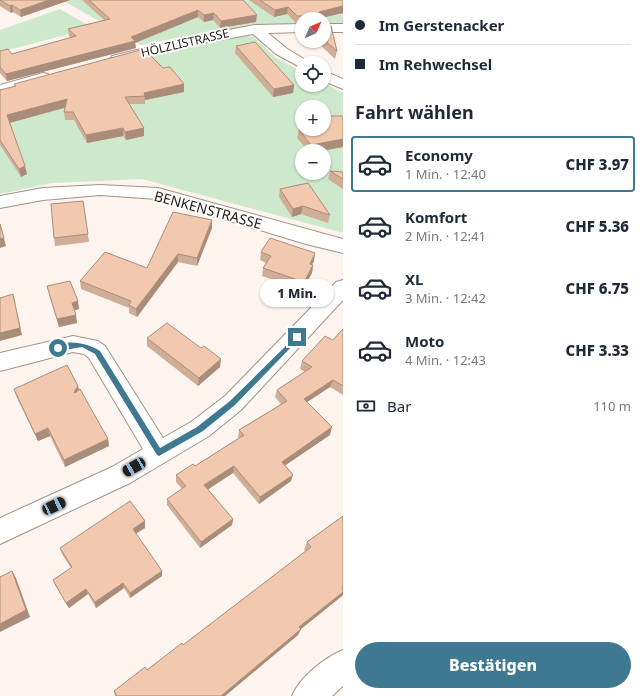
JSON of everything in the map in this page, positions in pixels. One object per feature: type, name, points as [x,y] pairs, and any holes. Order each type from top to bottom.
[{"type":"street","name":"HÖLZLISTRASSE","points":[[106,61],[212,35],[255,29],[295,28]]},
{"type":"street","points":[[331,28],[343,28]]},
{"type":"street","points":[[255,29],[281,51],[295,60]]},
{"type":"street","points":[[0,90],[55,74]]},
{"type":"street","points":[[331,79],[343,85]]},
{"type":"street","name":"BENKENSTRASSE","points":[[0,202],[43,194],[100,190],[158,194],[313,239],[343,246]]},
{"type":"street","points":[[0,531],[121,474],[200,429],[233,403],[343,288]]},
{"type":"street","points":[[0,362],[73,344],[90,347],[97,352],[159,453]]},
{"type":"street","points":[[308,696],[343,664]]},
{"type":"green space","points":[[62,0],[343,0],[343,24],[331,24],[331,12],[295,12],[295,25],[211,31],[141,45]]},
{"type":"green space","points":[[60,9],[93,28],[0,52],[0,30]]},
{"type":"green space","points":[[239,35],[254,37],[275,57],[295,68],[295,92],[331,92],[331,87],[343,93],[343,233],[142,179],[52,183],[0,194],[0,96],[50,81]]},
{"type":"building","points":[[0,0],[49,0],[20,10]]},
{"type":"building","points":[[89,0],[243,0],[257,15],[221,21],[214,13],[204,15],[198,10],[131,37],[135,41],[6,74],[0,67],[0,51],[8,49],[12,54],[76,36],[68,29],[110,19]]},
{"type":"building","points":[[260,0],[343,0],[343,6],[319,12],[295,12],[295,14],[288,7],[275,10]]},
{"type":"building","points":[[331,26],[337,51],[331,46]]},
{"type":"building","points":[[255,42],[294,85],[274,89],[236,46]]},
{"type":"building","points":[[144,49],[163,68],[170,67],[184,84],[144,93],[145,96],[125,97],[144,128],[125,132],[123,128],[86,135],[73,112],[64,112],[67,99],[7,115],[25,166],[19,169],[0,140],[0,90],[16,86],[14,84]]},
{"type":"building","points":[[331,116],[343,116],[343,139],[310,144],[304,136],[331,136]]},
{"type":"building","points":[[331,171],[343,172],[343,179],[331,172]]},
{"type":"building","points":[[308,183],[330,215],[303,206],[293,209],[280,189]]},
{"type":"building","points":[[83,201],[88,234],[54,238],[51,204]]},
{"type":"building","points":[[173,212],[212,220],[197,258],[178,254],[136,309],[129,305],[131,301],[80,281],[105,252],[147,268]]},
{"type":"building","points":[[0,224],[4,238],[0,239]]},
{"type":"building","points":[[270,238],[315,253],[310,264],[313,265],[304,282],[263,268],[271,256],[261,252]]},
{"type":"building","points":[[70,281],[78,301],[72,303],[76,315],[57,319],[47,286]]},
{"type":"building","points":[[13,294],[20,328],[0,333],[0,298]]},
{"type":"building","points":[[167,323],[201,348],[204,346],[221,359],[199,378],[147,338]]},
{"type":"building","points":[[343,329],[343,386],[333,380],[304,399],[332,427],[282,462],[293,475],[260,497],[234,466],[204,485],[233,519],[201,542],[167,499],[186,486],[176,475],[193,464],[195,466],[244,435],[239,430],[287,401],[277,390],[312,367],[302,361],[325,336],[333,340]]},
{"type":"building","points":[[67,365],[78,386],[74,392],[75,393],[80,389],[108,439],[64,460],[48,428],[35,434],[14,389]]},
{"type":"building","points":[[130,501],[145,521],[133,529],[162,571],[130,593],[123,583],[95,602],[86,589],[66,603],[53,580],[72,567],[60,548]]},
{"type":"building","points":[[343,516],[343,592],[299,627],[301,629],[221,696],[117,696],[114,691],[145,667],[147,670],[182,643],[183,645],[311,547],[307,542]]},
{"type":"building","points":[[12,571],[26,610],[0,624],[0,577]]},
{"type":"route","points":[[58,348],[73,344],[82,344],[97,352],[159,453],[200,429],[233,403],[297,337]]}]
